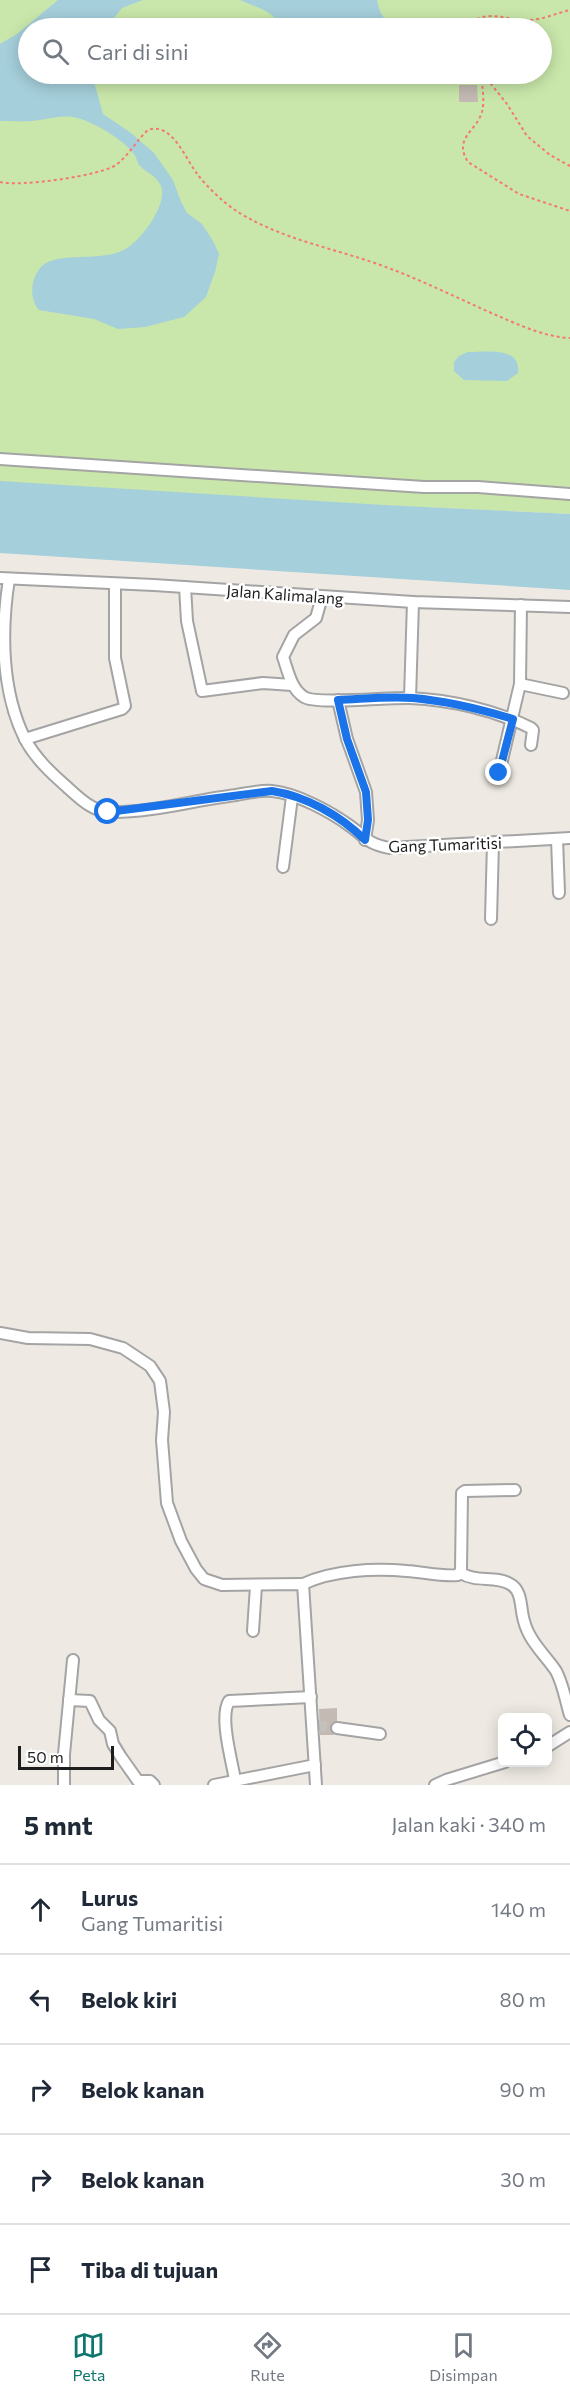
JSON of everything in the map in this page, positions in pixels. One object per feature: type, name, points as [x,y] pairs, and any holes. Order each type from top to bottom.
[{"type":"street","points":[[0,459],[424,487],[478,487],[570,494]]},
{"type":"street","name":"Jalan Kalimalang","points":[[4,578],[413,602],[570,607]]},
{"type":"street","name":"Gang Tumaritisi","points":[[4,578],[5,693],[25,739],[50,772],[79,798],[102,810],[122,811],[164,806],[260,791],[283,793],[330,812],[365,840],[388,848],[570,838]]},
{"type":"street","points":[[25,739],[125,706],[115,658],[115,584]]},
{"type":"street","points":[[185,587],[187,621],[202,691],[263,683],[292,685]]},
{"type":"street","points":[[322,597],[317,616],[294,635],[283,657],[292,685],[306,699],[410,698],[471,707],[513,719],[533,730],[531,745]]},
{"type":"street","points":[[410,698],[413,602]]},
{"type":"street","points":[[499,773],[520,684],[521,605]]},
{"type":"street","points":[[520,684],[563,693]]},
{"type":"street","points":[[338,700],[347,739],[366,792],[368,820],[365,840]]},
{"type":"street","points":[[283,867],[292,797]]},
{"type":"street","points":[[557,839],[559,893]]},
{"type":"street","points":[[491,919],[493,843]]},
{"type":"street","points":[[0,1333],[28,1338],[90,1339],[123,1348],[150,1366],[160,1381],[163,1401],[162,1440],[167,1503],[186,1553],[204,1579],[213,1584],[256,1586],[303,1584],[321,1576],[377,1570],[402,1570],[454,1575],[461,1573],[473,1578],[501,1581],[514,1588],[520,1597],[524,1623],[542,1655],[557,1674],[570,1715]]},
{"type":"street","points":[[461,1573],[462,1493],[465,1491],[515,1490]]},
{"type":"street","points":[[303,1584],[314,1725],[316,1785]]},
{"type":"street","points":[[253,1631],[256,1586]]},
{"type":"street","points":[[64,1785],[64,1754],[73,1660]]},
{"type":"street","points":[[235,1780],[226,1728],[226,1707],[229,1701],[311,1697]]},
{"type":"street","points":[[69,1700],[90,1701],[99,1720],[110,1731],[113,1744],[138,1781],[150,1781],[154,1785]]},
{"type":"street","points":[[337,1728],[381,1734]]},
{"type":"street","points":[[552,1743],[570,1731]]},
{"type":"street","points":[[435,1785],[498,1764]]},
{"type":"street","points":[[214,1785],[315,1765]]},
{"type":"path","points":[[539,18],[570,10]]},
{"type":"path","points":[[480,18],[494,15],[511,18]]},
{"type":"path","points":[[482,84],[482,112],[462,144],[463,154],[468,162],[519,194],[570,211]]},
{"type":"path","points":[[490,84],[527,136],[550,155],[570,166]]},
{"type":"path","points":[[0,182],[19,184],[105,170],[127,155],[140,136],[153,128],[168,134],[207,185],[236,211],[261,224],[287,236],[383,266],[515,323],[554,337],[570,338]]},
{"type":"green space","points":[[0,0],[570,0],[570,514],[227,498],[0,482]]},
{"type":"water","points":[[58,0],[143,0],[122,8],[114,18],[36,18]]},
{"type":"water","points":[[240,0],[377,0],[385,18],[275,18]]},
{"type":"water","points":[[17,34],[18,84],[95,84],[103,114],[131,133],[154,153],[173,180],[187,213],[202,224],[213,241],[219,254],[206,297],[184,317],[145,327],[118,329],[94,319],[39,310],[36,305],[32,287],[43,265],[61,259],[107,255],[127,248],[147,229],[158,210],[162,192],[158,181],[140,166],[129,148],[115,136],[89,122],[73,117],[0,121],[0,44]]},
{"type":"water","points":[[468,352],[509,354],[517,364],[518,373],[507,381],[464,380],[454,371],[454,362],[459,356]]},
{"type":"water","points":[[0,481],[570,514],[570,590],[0,553]]},
{"type":"building","points":[[459,85],[477,85],[478,102],[459,102]]},
{"type":"building","points":[[337,1708],[337,1721],[332,1723],[330,1728],[334,1735],[320,1735],[319,1709]]},
{"type":"tunnel","points":[[317,1725],[337,1728]]},
{"type":"route","points":[[108,812],[272,791],[283,793],[330,812],[365,840],[368,820],[366,792],[347,739],[338,700],[410,698],[438,701],[471,707],[513,719],[499,773]]}]
